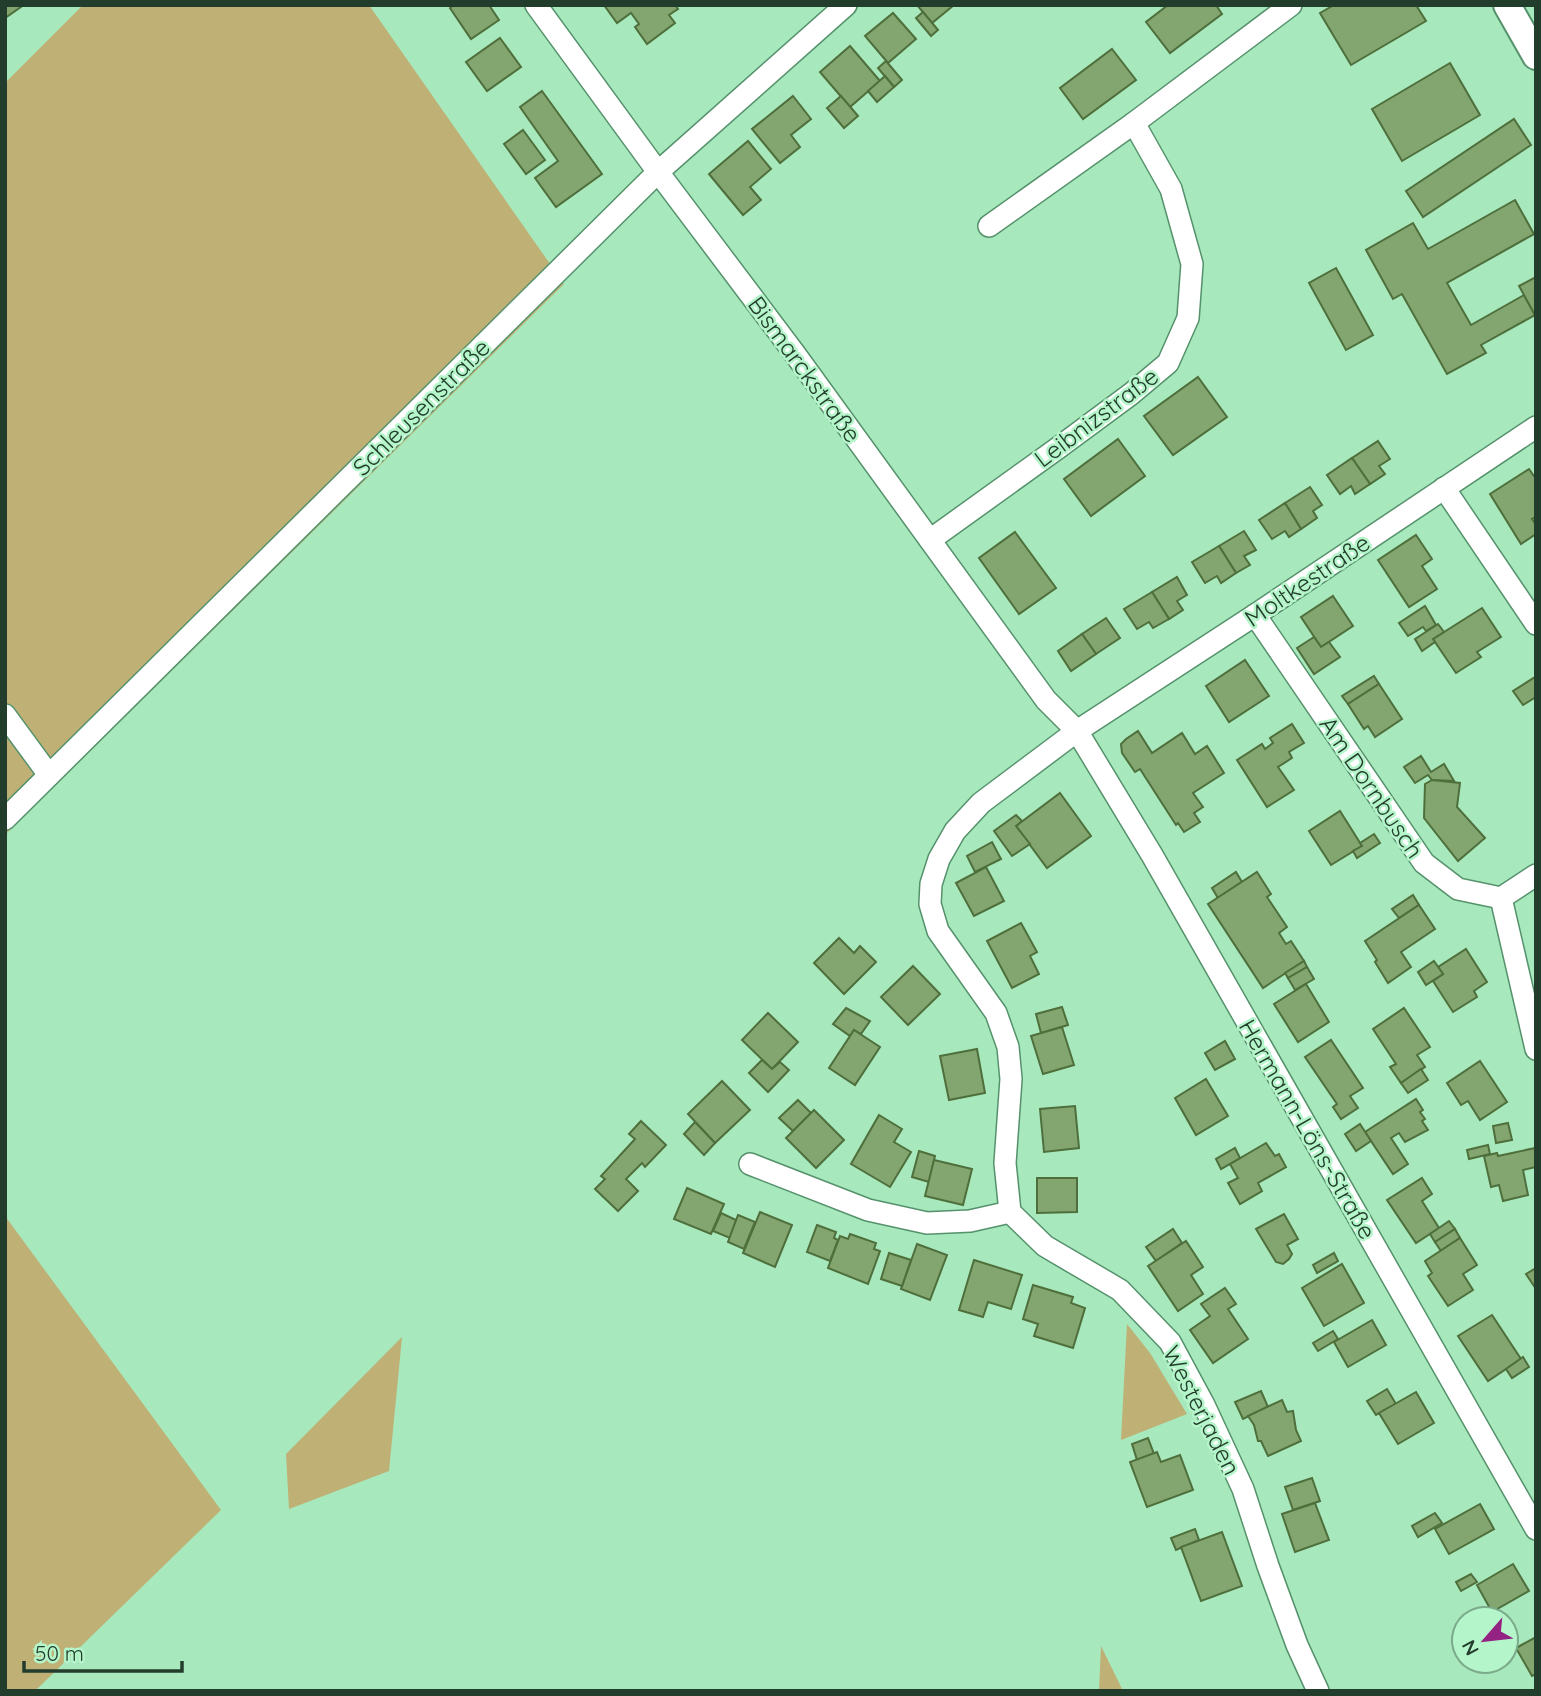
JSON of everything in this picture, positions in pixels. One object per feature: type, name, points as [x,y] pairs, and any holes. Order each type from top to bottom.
[{"type":"street","name":"Bismarckstraße","points":[[536,5],[795,354],[1046,700],[1077,731]]},
{"type":"street","name":"Schleusenstraße","points":[[5,819],[658,172],[846,5]]},
{"type":"street","points":[[989,226],[1134,123],[1291,5]]},
{"type":"street","points":[[1507,5],[1536,56]]},
{"type":"street","name":"Leibnizstraße","points":[[930,540],[1079,433],[1168,362],[1188,318],[1192,264],[1171,189],[1134,123]]},
{"type":"street","name":"Moltkestraße","points":[[1077,731],[1536,427]]},
{"type":"street","points":[[1444,488],[1536,624]]},
{"type":"street","name":"Am Dornbusch","points":[[1255,615],[1424,863],[1458,889],[1501,898]]},
{"type":"street","points":[[5,715],[49,775]]},
{"type":"street","points":[[750,1164],[868,1210],[927,1223],[970,1221],[1010,1212],[1005,1163],[1011,1079],[1007,1047],[996,1013],[937,931],[930,904],[931,884],[939,859],[955,831],[981,803],[1077,731]]},
{"type":"street","name":"Hermann-Löns-Straße","points":[[1077,731],[1152,855],[1536,1529]]},
{"type":"street","points":[[1536,876],[1501,898],[1536,1049]]},
{"type":"street","name":"Westerjaden","points":[[1010,1212],[1045,1246],[1120,1290],[1170,1342],[1204,1405],[1243,1489],[1276,1589],[1318,1691]]},
{"type":"shaded area","points":[[83,5],[369,5],[564,284],[5,835],[5,83]]},
{"type":"shaded area","points":[[5,1216],[221,1510],[35,1691],[5,1691]]},
{"type":"shaded area","points":[[1127,1324],[1150,1353],[1187,1414],[1121,1440]]},
{"type":"shaded area","points":[[402,1337],[389,1471],[289,1509],[286,1454]]},
{"type":"shaded area","points":[[1101,1646],[1123,1691],[1099,1691]]},
{"type":"building","points":[[5,5],[20,5],[21,7],[5,18]]},
{"type":"building","points":[[453,5],[489,5],[499,20],[471,39],[450,8]]},
{"type":"building","points":[[604,5],[675,5],[678,9],[669,15],[675,23],[647,44],[635,27],[639,24],[631,13],[617,23]]},
{"type":"building","points":[[917,5],[954,5],[932,23]]},
{"type":"building","points":[[1168,5],[1216,5],[1222,14],[1170,53],[1146,22]]},
{"type":"building","points":[[1334,5],[1416,5],[1426,21],[1351,65],[1320,13]]},
{"type":"building","points":[[923,12],[938,30],[931,36],[916,18]]},
{"type":"building","points":[[893,13],[916,39],[888,63],[865,36]]},
{"type":"building","points":[[500,38],[521,67],[487,91],[466,62]]},
{"type":"building","points":[[850,46],[880,81],[850,107],[820,72]]},
{"type":"building","points":[[1112,49],[1136,80],[1083,119],[1060,88]]},
{"type":"building","points":[[886,61],[902,80],[894,87],[878,68]]},
{"type":"building","points":[[1450,63],[1480,115],[1402,161],[1372,109]]},
{"type":"building","points":[[885,76],[894,87],[877,102],[868,91]]},
{"type":"building","points":[[542,91],[602,174],[556,207],[535,178],[558,161],[520,107]]},
{"type":"building","points":[[793,96],[811,119],[791,135],[800,147],[780,163],[752,129]]},
{"type":"building","points":[[841,96],[858,116],[844,128],[827,108]]},
{"type":"building","points":[[1514,119],[1531,145],[1423,217],[1406,191]]},
{"type":"building","points":[[523,130],[545,160],[526,174],[504,144]]},
{"type":"building","points":[[748,141],[771,169],[750,187],[761,200],[743,215],[709,174]]},
{"type":"building","points":[[1515,200],[1534,234],[1447,283],[1471,325],[1524,295],[1535,315],[1481,345],[1486,353],[1447,374],[1402,294],[1393,299],[1366,250],[1413,223],[1428,249]]},
{"type":"building","points":[[1336,268],[1373,335],[1346,350],[1309,283]]},
{"type":"building","points":[[1536,277],[1536,315],[1535,315],[1519,286]]},
{"type":"building","points":[[1198,377],[1227,417],[1173,455],[1144,416]]},
{"type":"building","points":[[1118,439],[1145,476],[1091,516],[1064,479]]},
{"type":"building","points":[[1378,441],[1390,459],[1379,466],[1385,474],[1370,484],[1352,458]]},
{"type":"building","points":[[1352,458],[1370,484],[1355,494],[1351,486],[1340,494],[1327,475]]},
{"type":"building","points":[[1529,469],[1536,479],[1536,517],[1532,519],[1536,525],[1536,534],[1521,544],[1490,494]]},
{"type":"building","points":[[1310,487],[1322,505],[1313,511],[1317,518],[1301,529],[1285,503]]},
{"type":"building","points":[[1285,503],[1301,529],[1289,537],[1285,531],[1272,539],[1259,520]]},
{"type":"building","points":[[1244,531],[1256,550],[1244,556],[1250,565],[1236,573],[1219,546]]},
{"type":"building","points":[[1015,532],[1056,588],[1019,614],[979,558]]},
{"type":"building","points":[[1416,535],[1432,559],[1422,566],[1437,589],[1409,607],[1378,560]]},
{"type":"building","points":[[1219,546],[1236,573],[1221,583],[1217,576],[1205,583],[1192,562]]},
{"type":"building","points":[[1177,577],[1187,595],[1177,601],[1183,610],[1169,619],[1152,592]]},
{"type":"building","points":[[1152,592],[1169,619],[1153,628],[1149,622],[1137,629],[1124,609]]},
{"type":"building","points":[[1333,596],[1353,626],[1321,647],[1301,617]]},
{"type":"building","points":[[1425,606],[1436,625],[1426,631],[1423,627],[1408,636],[1399,623]]},
{"type":"building","points":[[1482,608],[1501,637],[1477,652],[1481,657],[1456,673],[1433,639]]},
{"type":"building","points":[[1106,618],[1120,638],[1096,654],[1082,634]]},
{"type":"building","points":[[1438,624],[1444,632],[1422,651],[1415,639]]},
{"type":"building","points":[[1082,634],[1096,654],[1071,671],[1058,651]]},
{"type":"building","points":[[1314,637],[1321,647],[1329,642],[1340,657],[1314,674],[1297,648]]},
{"type":"building","points":[[1245,660],[1269,696],[1229,722],[1206,686]]},
{"type":"building","points":[[1374,676],[1379,684],[1348,704],[1342,696]]},
{"type":"building","points":[[1535,677],[1536,697],[1523,705],[1513,691]]},
{"type":"building","points":[[1379,684],[1402,719],[1375,737],[1368,726],[1364,729],[1348,704]]},
{"type":"building","points":[[1292,724],[1304,743],[1289,752],[1292,758],[1278,767],[1294,790],[1267,807],[1237,760],[1262,744],[1265,749],[1273,743],[1270,738]]},
{"type":"building","points":[[1138,731],[1152,753],[1182,733],[1195,754],[1207,746],[1224,773],[1193,793],[1203,807],[1194,813],[1200,822],[1184,832],[1178,823],[1176,825],[1140,769],[1135,772],[1122,753],[1121,744]]},
{"type":"building","points":[[1421,756],[1431,772],[1444,764],[1454,781],[1432,780],[1428,775],[1415,783],[1404,767]]},
{"type":"building","points":[[1432,780],[1460,783],[1457,807],[1485,838],[1458,861],[1424,818],[1425,784]]},
{"type":"building","points":[[1060,793],[1091,836],[1047,868],[1016,826]]},
{"type":"building","points":[[1340,811],[1362,846],[1331,865],[1309,831]]},
{"type":"building","points":[[1016,815],[1022,821],[1016,826],[1030,844],[1012,856],[994,831]]},
{"type":"building","points":[[1374,834],[1380,843],[1357,858],[1353,851]]},
{"type":"building","points":[[992,842],[1001,859],[975,872],[967,856]]},
{"type":"building","points":[[986,867],[1004,901],[974,916],[956,883]]},
{"type":"building","points":[[1236,872],[1242,882],[1218,898],[1212,888]]},
{"type":"building","points":[[1257,872],[1271,894],[1267,897],[1287,927],[1279,933],[1286,944],[1291,941],[1304,961],[1263,988],[1208,904]]},
{"type":"building","points":[[1413,895],[1419,905],[1399,918],[1392,909]]},
{"type":"building","points":[[1419,905],[1435,929],[1401,952],[1411,967],[1388,983],[1365,941]]},
{"type":"building","points":[[1021,923],[1037,952],[1030,956],[1039,974],[1012,988],[987,941]]},
{"type":"building","points":[[839,938],[854,953],[860,946],[876,962],[844,994],[814,963]]},
{"type":"building","points":[[1466,949],[1487,982],[1474,991],[1477,997],[1453,1012],[1433,981],[1443,974],[1438,967]]},
{"type":"building","points":[[1304,961],[1307,967],[1288,978],[1285,973]]},
{"type":"building","points":[[1434,961],[1443,974],[1426,985],[1418,972]]},
{"type":"building","points":[[913,966],[940,994],[908,1025],[881,997]]},
{"type":"building","points":[[1307,967],[1314,979],[1295,990],[1288,978]]},
{"type":"building","points":[[1306,984],[1329,1022],[1298,1042],[1274,1004]]},
{"type":"building","points":[[1062,1007],[1068,1025],[1041,1033],[1036,1014]]},
{"type":"building","points":[[846,1008],[870,1021],[861,1034],[854,1030],[850,1036],[833,1024]]},
{"type":"building","points":[[1404,1008],[1430,1047],[1417,1055],[1425,1067],[1401,1083],[1390,1067],[1396,1064],[1373,1029]]},
{"type":"building","points":[[768,1013],[798,1042],[772,1069],[742,1040]]},
{"type":"building","points":[[1062,1027],[1074,1065],[1043,1074],[1031,1036]]},
{"type":"building","points":[[854,1030],[880,1047],[855,1085],[829,1068]]},
{"type":"building","points":[[1331,1040],[1363,1088],[1350,1096],[1358,1108],[1341,1119],[1333,1107],[1337,1104],[1305,1057]]},
{"type":"building","points":[[1225,1041],[1235,1059],[1215,1070],[1205,1053]]},
{"type":"building","points":[[977,1049],[985,1093],[949,1100],[940,1056]]},
{"type":"building","points":[[762,1060],[772,1069],[780,1062],[789,1070],[768,1092],[749,1073]]},
{"type":"building","points":[[1480,1061],[1507,1102],[1480,1120],[1468,1101],[1461,1105],[1447,1083]]},
{"type":"building","points":[[1421,1069],[1428,1080],[1408,1093],[1401,1083]]},
{"type":"building","points":[[1206,1079],[1228,1116],[1196,1135],[1175,1098]]},
{"type":"building","points":[[722,1081],[750,1110],[715,1143],[688,1114]]},
{"type":"building","points":[[1416,1099],[1423,1110],[1420,1112],[1425,1119],[1422,1121],[1428,1130],[1405,1142],[1399,1133],[1391,1138],[1408,1164],[1393,1174],[1365,1132]]},
{"type":"building","points":[[798,1100],[811,1113],[793,1131],[779,1118]]},
{"type":"building","points":[[1075,1106],[1079,1148],[1044,1152],[1040,1109]]},
{"type":"building","points":[[814,1110],[844,1140],[816,1168],[786,1138]]},
{"type":"building","points":[[879,1115],[902,1129],[894,1142],[911,1152],[890,1187],[851,1164]]},
{"type":"building","points":[[641,1121],[666,1145],[645,1167],[642,1163],[626,1179],[638,1191],[618,1211],[595,1189],[605,1179],[601,1176],[635,1139],[629,1134]]},
{"type":"building","points":[[695,1122],[715,1143],[704,1155],[684,1134]]},
{"type":"building","points":[[1508,1123],[1512,1140],[1496,1143],[1493,1126]]},
{"type":"building","points":[[1360,1124],[1371,1141],[1356,1151],[1345,1134]]},
{"type":"building","points":[[1266,1143],[1275,1156],[1279,1154],[1286,1167],[1258,1183],[1262,1191],[1240,1204],[1228,1183],[1238,1178],[1230,1164]]},
{"type":"building","points":[[1488,1145],[1490,1154],[1469,1159],[1467,1150]]},
{"type":"building","points":[[1235,1148],[1240,1158],[1221,1169],[1216,1159]]},
{"type":"building","points":[[1535,1148],[1536,1167],[1523,1170],[1528,1195],[1503,1201],[1499,1185],[1491,1187],[1484,1156],[1497,1153],[1498,1156]]},
{"type":"building","points":[[919,1151],[935,1156],[929,1182],[912,1177]]},
{"type":"building","points":[[934,1160],[972,1169],[963,1205],[925,1196]]},
{"type":"building","points":[[1037,1178],[1077,1178],[1077,1212],[1037,1213]]},
{"type":"building","points":[[1422,1178],[1432,1194],[1422,1201],[1439,1228],[1416,1243],[1387,1200]]},
{"type":"building","points":[[687,1188],[724,1204],[711,1234],[674,1219]]},
{"type":"building","points":[[760,1212],[792,1225],[775,1267],[743,1253]]},
{"type":"building","points":[[721,1213],[736,1220],[730,1238],[713,1231]]},
{"type":"building","points":[[1284,1214],[1298,1239],[1287,1245],[1292,1254],[1283,1264],[1276,1262],[1256,1229]]},
{"type":"building","points":[[738,1215],[755,1222],[744,1249],[728,1242]]},
{"type":"building","points":[[1449,1221],[1455,1229],[1435,1242],[1430,1234]]},
{"type":"building","points":[[817,1225],[836,1232],[834,1238],[838,1240],[830,1261],[807,1252]]},
{"type":"building","points":[[1173,1229],[1182,1243],[1156,1261],[1146,1247]]},
{"type":"building","points":[[1455,1229],[1460,1238],[1441,1251],[1435,1242]]},
{"type":"building","points":[[850,1234],[876,1243],[874,1249],[880,1251],[868,1284],[828,1268],[840,1236],[848,1239]]},
{"type":"building","points":[[1460,1238],[1477,1265],[1463,1274],[1473,1290],[1448,1306],[1428,1276],[1432,1273],[1425,1261]]},
{"type":"building","points":[[1186,1241],[1203,1267],[1191,1275],[1203,1294],[1178,1311],[1148,1266]]},
{"type":"building","points":[[917,1244],[947,1255],[930,1300],[901,1289]]},
{"type":"building","points":[[889,1253],[911,1260],[902,1286],[881,1279]]},
{"type":"building","points":[[1334,1253],[1338,1261],[1317,1273],[1313,1265]]},
{"type":"building","points":[[974,1260],[1022,1275],[1011,1309],[988,1302],[983,1317],[959,1310]]},
{"type":"building","points":[[1342,1264],[1364,1303],[1324,1326],[1302,1288]]},
{"type":"building","points":[[1536,1268],[1536,1289],[1526,1274]]},
{"type":"building","points":[[1033,1285],[1073,1297],[1071,1303],[1085,1308],[1073,1348],[1034,1336],[1038,1324],[1023,1319]]},
{"type":"building","points":[[1225,1288],[1236,1304],[1228,1309],[1248,1339],[1213,1363],[1190,1330],[1210,1316],[1201,1304]]},
{"type":"building","points":[[1492,1315],[1521,1359],[1488,1381],[1458,1336]]},
{"type":"building","points":[[1372,1320],[1386,1345],[1348,1367],[1334,1342]]},
{"type":"building","points":[[1333,1331],[1338,1339],[1318,1351],[1313,1343]]},
{"type":"building","points":[[1523,1357],[1529,1367],[1512,1378],[1506,1369]]},
{"type":"building","points":[[1387,1389],[1396,1404],[1376,1415],[1367,1401]]},
{"type":"building","points":[[1261,1391],[1268,1407],[1243,1419],[1235,1402]]},
{"type":"building","points":[[1416,1392],[1434,1423],[1398,1444],[1379,1413]]},
{"type":"building","points":[[1282,1400],[1287,1412],[1293,1411],[1301,1441],[1268,1456],[1261,1441],[1258,1441],[1254,1425],[1248,1416]]},
{"type":"building","points":[[1148,1438],[1154,1454],[1137,1460],[1132,1444]]},
{"type":"building","points":[[1157,1452],[1161,1462],[1180,1455],[1193,1490],[1147,1507],[1130,1462]]},
{"type":"building","points":[[1312,1478],[1320,1501],[1293,1510],[1285,1487]]},
{"type":"building","points":[[1315,1503],[1329,1540],[1295,1552],[1282,1514]]},
{"type":"building","points":[[1480,1504],[1494,1529],[1449,1554],[1435,1529]]},
{"type":"building","points":[[1435,1513],[1442,1523],[1418,1537],[1412,1526]]},
{"type":"building","points":[[1195,1529],[1199,1540],[1176,1550],[1171,1538]]},
{"type":"building","points":[[1222,1532],[1242,1586],[1201,1601],[1181,1547]]},
{"type":"building","points":[[1513,1564],[1529,1591],[1504,1605],[1488,1605],[1477,1585]]},
{"type":"building","points":[[1471,1574],[1477,1582],[1461,1591],[1456,1582]]},
{"type":"building","points":[[1536,1637],[1536,1674],[1532,1676],[1520,1655],[1520,1646]]}]
